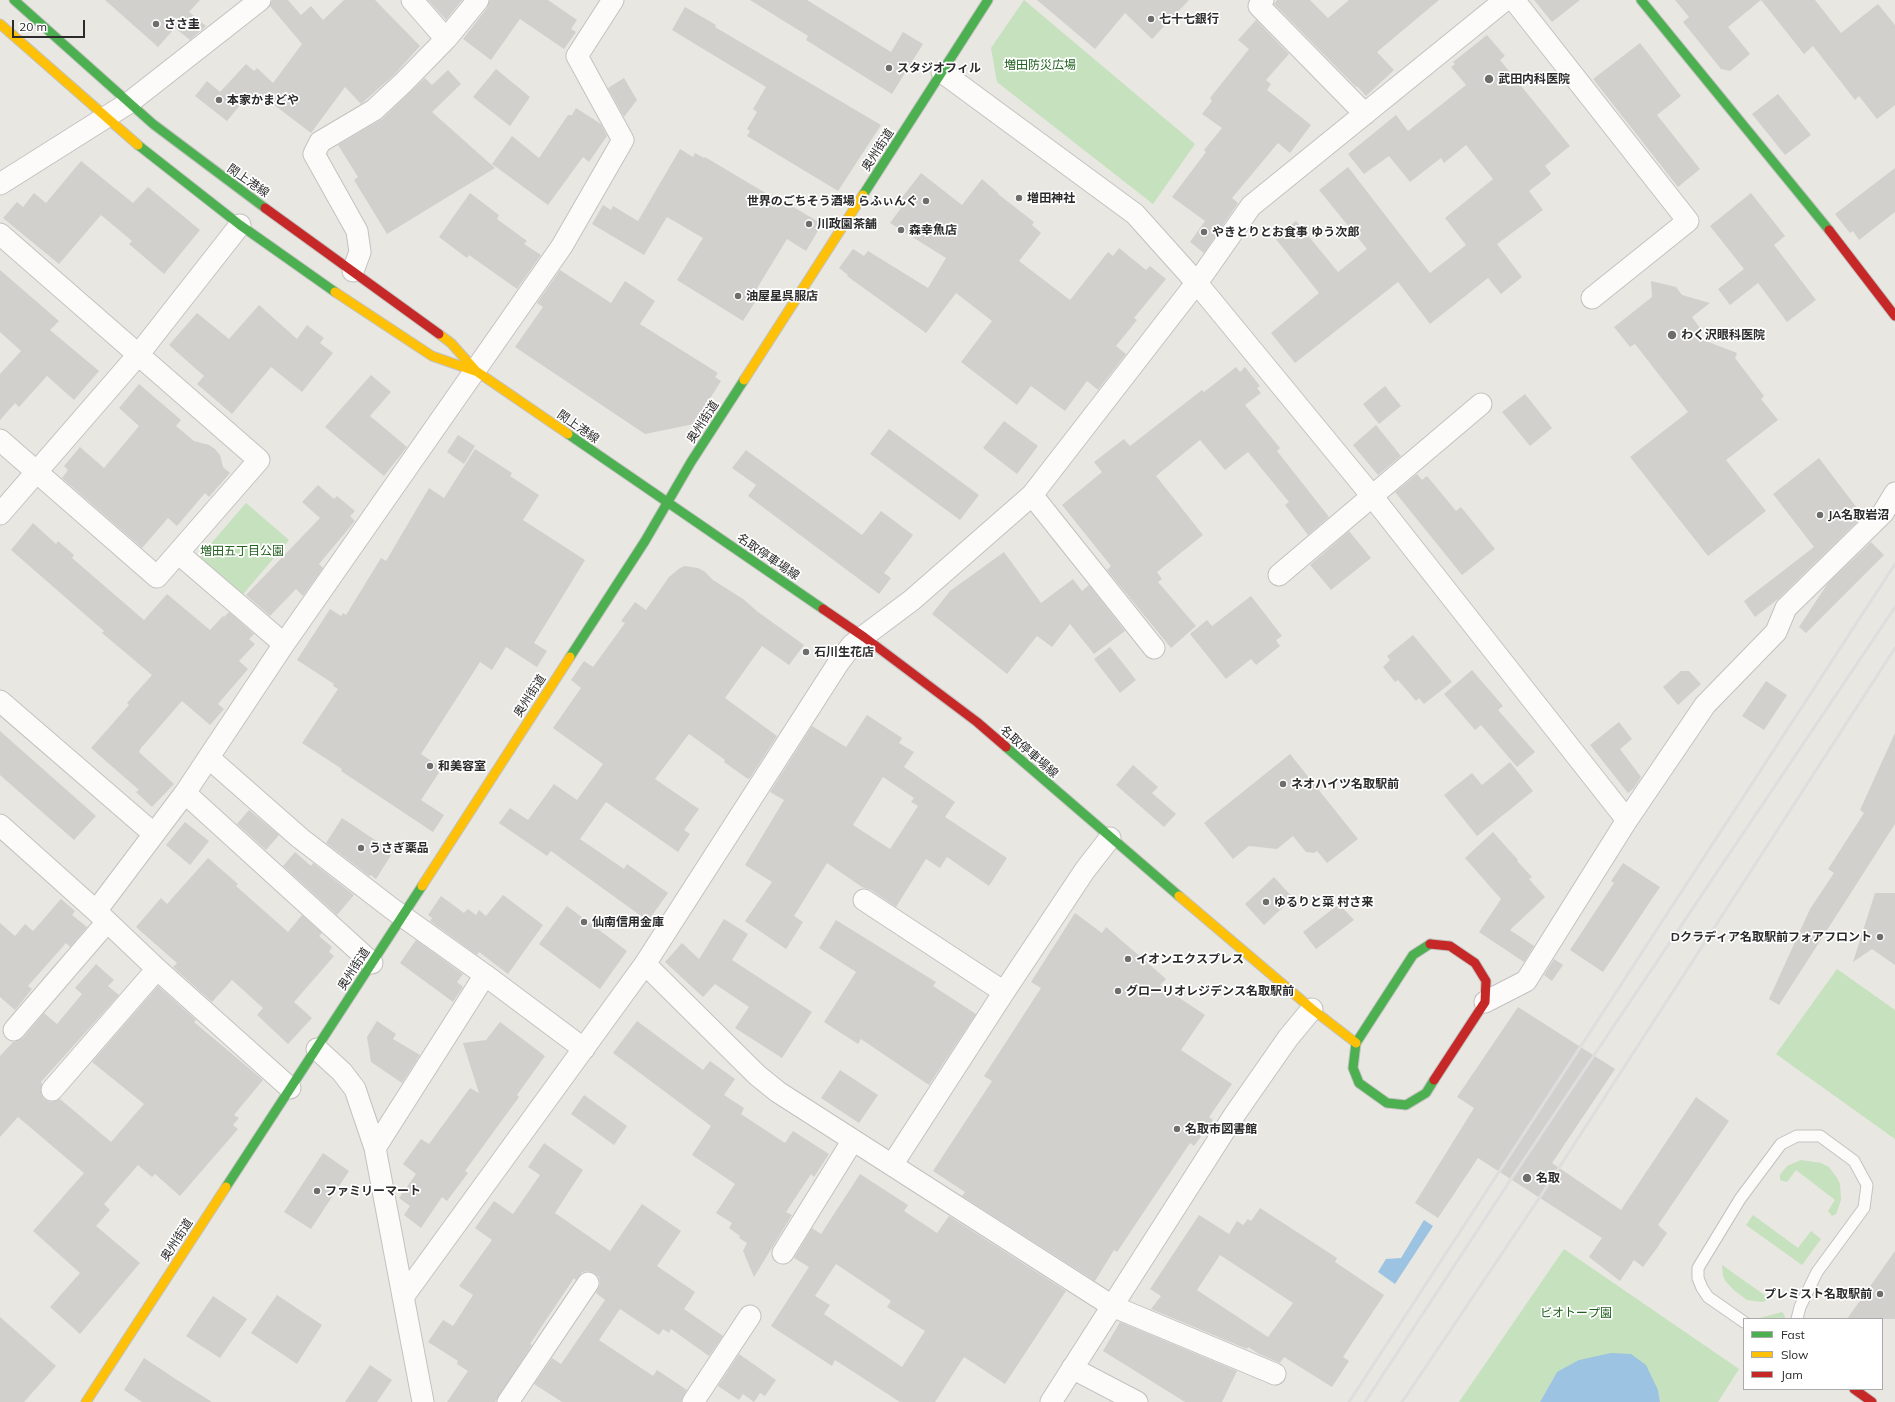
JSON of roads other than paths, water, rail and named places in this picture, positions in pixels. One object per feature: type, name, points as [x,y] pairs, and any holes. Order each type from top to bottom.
[{"type":"main road","name":"閖上港線","points":[[14,0],[153,124],[210,169],[353,270],[451,343],[476,371],[668,502]]},
{"type":"main road","name":"奥州街道","points":[[86,1402],[290,1088],[317,1049],[645,540],[692,462],[988,0]]},
{"type":"main road","points":[[1641,0],[1842,246],[1895,316]]},
{"type":"main road","name":"閖上港線","points":[[0,24],[106,117],[240,225],[342,297],[432,356],[476,371]]},
{"type":"main road","name":"名取停車場線","points":[[668,502],[864,637],[977,722],[1110,838],[1312,1009],[1356,1043]]},
{"type":"main road","points":[[1430,944],[1450,946],[1475,963],[1486,981],[1485,1002],[1426,1093],[1406,1105],[1387,1103],[1359,1083],[1353,1068],[1356,1043],[1413,955],[1430,944]]},
{"type":"main road","points":[[1855,1390],[1872,1402]]},
{"type":"street","points":[[0,184],[130,102],[260,0]]},
{"type":"street","points":[[412,0],[446,39]]},
{"type":"street","points":[[353,270],[360,252],[357,231],[314,154],[320,142],[374,110],[403,83],[446,39],[478,0]]},
{"type":"street","points":[[14,1030],[102,917],[154,834],[209,758],[284,644],[562,246],[623,140],[577,56],[613,0]]},
{"type":"street","points":[[1263,0],[1259,6],[1365,114]]},
{"type":"street","points":[[403,1297],[645,964],[839,662],[852,646],[912,600],[1032,495],[1196,282],[1251,206],[1505,0]]},
{"type":"street","points":[[1514,0],[1688,221],[1592,298]]},
{"type":"street","points":[[942,72],[1135,214],[1196,282],[1372,496],[1627,820]]},
{"type":"street","points":[[0,514],[138,355],[240,225]]},
{"type":"street","points":[[0,234],[259,460],[157,577],[0,440]]},
{"type":"street","points":[[1279,574],[1481,404]]},
{"type":"street","points":[[1485,1002],[1526,981],[1627,820],[1705,705],[1776,632],[1786,608],[1883,513],[1895,493]]},
{"type":"street","points":[[1032,495],[1154,648]]},
{"type":"street","points":[[178,553],[284,644]]},
{"type":"street","points":[[0,701],[154,834]]},
{"type":"street","points":[[209,758],[300,838],[402,917],[485,975],[584,1049]]},
{"type":"street","points":[[185,793],[372,963]]},
{"type":"street","points":[[2,831],[102,917],[157,969],[290,1088]]},
{"type":"street","points":[[892,1165],[1085,870],[1110,838]]},
{"type":"street","points":[[864,900],[1004,992]]},
{"type":"street","points":[[645,964],[757,1075],[778,1092],[1112,1306],[1275,1374]]},
{"type":"street","points":[[52,1090],[157,969]]},
{"type":"street","points":[[375,1148],[485,975]]},
{"type":"street","points":[[1051,1402],[1235,1114],[1288,1038],[1312,1009]]},
{"type":"street","points":[[317,1049],[342,1072],[355,1089],[375,1148],[421,1393],[407,1402]]},
{"type":"street","points":[[783,1253],[853,1140]]},
{"type":"street","points":[[508,1402],[588,1282]]},
{"type":"street","points":[[693,1402],[750,1316]]},
{"type":"street","points":[[1072,1368],[1137,1402]]},
{"type":"lane","points":[[1743,1321],[1708,1297],[1698,1278],[1698,1268],[1740,1199],[1781,1144],[1797,1136],[1820,1136],[1854,1161],[1867,1185],[1864,1208],[1817,1272],[1800,1307],[1797,1318]]},
{"type":"water","points":[[1424,1220],[1433,1226],[1395,1284],[1378,1272],[1386,1259],[1401,1258]]},
{"type":"water","points":[[1611,1353],[1631,1354],[1646,1365],[1658,1390],[1660,1402],[1540,1402],[1557,1372],[1579,1360]]},
{"type":"railway","points":[[1349,1402],[1895,564]]},
{"type":"railway","points":[[1365,1402],[1513,1176],[1895,607]]},
{"type":"railway","points":[[1402,1402],[1542,1194],[1895,648]]},
{"type":"place","name":"七十七銀行","points":[[1151,19]]},
{"type":"place","name":"ささ圭","points":[[156,24]]},
{"type":"place","name":"スタジオフィル","points":[[889,68]]},
{"type":"place","name":"武田内科医院","points":[[1489,79]]},
{"type":"place","name":"本家かまどや","points":[[219,100]]},
{"type":"place","name":"増田神社","points":[[1019,198]]},
{"type":"place","name":"世界のごちそう酒場 らふぃんぐ","points":[[926,201]]},
{"type":"place","name":"川政園茶舗","points":[[809,224]]},
{"type":"place","name":"森幸魚店","points":[[901,230]]},
{"type":"place","name":"やきとりとお食事 ゆう次郎","points":[[1204,232]]},
{"type":"place","name":"油屋星呉服店","points":[[738,296]]},
{"type":"place","name":"わく沢眼科医院","points":[[1672,335]]},
{"type":"place","name":"JA名取岩沼","points":[[1820,515]]},
{"type":"place","name":"石川生花店","points":[[806,652]]},
{"type":"place","name":"和美容室","points":[[430,766]]},
{"type":"place","name":"ネオハイツ名取駅前","points":[[1283,784]]},
{"type":"place","name":"うさぎ薬品","points":[[361,848]]},
{"type":"place","name":"ゆるりと菜 村さ来","points":[[1266,902]]},
{"type":"place","name":"仙南信用金庫","points":[[584,922]]},
{"type":"place","name":"Dクラディア名取駅前フォアフロント","points":[[1880,937]]},
{"type":"place","name":"イオンエクスプレス","points":[[1128,959]]},
{"type":"place","name":"グローリオレジデンス名取駅前","points":[[1118,991]]},
{"type":"place","name":"名取市図書館","points":[[1177,1129]]},
{"type":"place","name":"名取","points":[[1527,1178]]},
{"type":"place","name":"ファミリーマート","points":[[317,1191]]},
{"type":"place","name":"プレミスト名取駅前","points":[[1880,1294]]},
{"type":"park label","name":"増田防災広場","points":[[1040,65]]},
{"type":"park label","name":"増田五丁目公園","points":[[242,551]]},
{"type":"park label","name":"ビオトープ園","points":[[1576,1313]]}]
